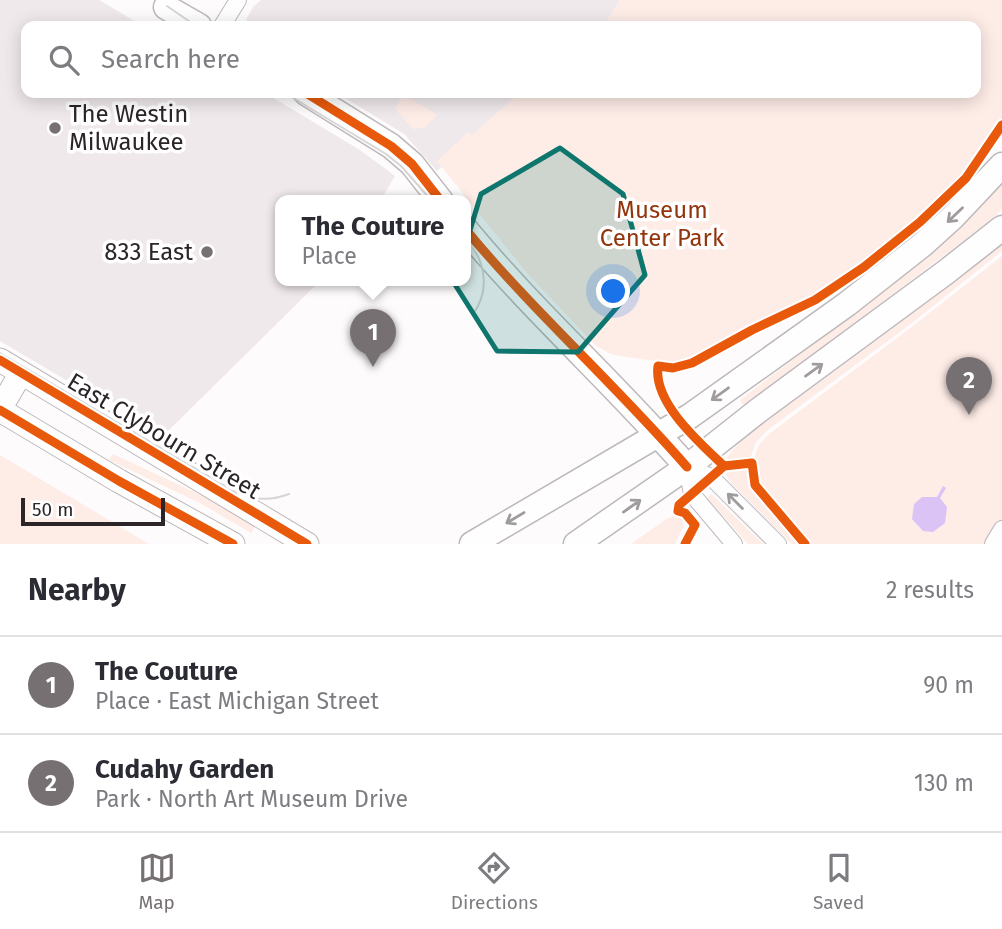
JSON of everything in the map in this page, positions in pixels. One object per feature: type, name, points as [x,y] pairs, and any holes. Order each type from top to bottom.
[{"type":"main road","points":[[166,7],[190,21]]},
{"type":"main road","points":[[314,98],[391,146],[412,164],[436,195]]},
{"type":"main road","points":[[472,544],[690,416],[847,304],[901,262],[953,216],[1002,165]]},
{"type":"main road","points":[[576,544],[687,467],[769,402],[1002,228]]},
{"type":"main road","points":[[471,236],[511,284],[687,467]]},
{"type":"main road","name":"East Clybourn Street","points":[[0,360],[307,544]]},
{"type":"main road","points":[[21,373],[0,410],[119,481],[233,544]]},
{"type":"street","points":[[225,21],[238,0]]},
{"type":"street","points":[[687,467],[692,494],[734,544]]},
{"type":"street","points":[[687,467],[711,477],[778,544]]},
{"type":"street","points":[[993,544],[1002,529]]},
{"type":"highlighted area","points":[[560,148],[623,194],[645,275],[578,352],[497,351],[454,283],[481,194]]},
{"type":"shaded area","points":[[0,0],[99,0],[135,21],[21,21],[21,98],[273,98],[360,150],[395,176],[384,195],[275,195],[275,286],[315,286],[166,433],[73,378],[66,380],[0,341]]},
{"type":"shaded area","points":[[261,0],[620,0],[607,21],[247,21],[253,7]]},
{"type":"shaded area","points":[[345,98],[519,98],[437,171],[404,134]]},
{"type":"shaded area","points":[[943,486],[946,488],[940,498],[947,507],[945,523],[933,532],[923,531],[912,519],[914,504],[922,497],[937,497]]},
{"type":"green space","name":"Museum Center Park","points":[[620,0],[1002,0],[1002,118],[972,165],[919,218],[863,263],[812,297],[751,324],[683,361],[671,363],[611,354],[596,346],[526,272],[471,203],[471,195],[464,195],[437,161],[468,132],[472,135],[513,98],[981,98],[981,21],[607,21]]},
{"type":"green space","points":[[401,98],[408,98],[438,115],[423,129],[417,127],[414,130],[395,109]]},
{"type":"green space","points":[[1002,183],[1002,209],[991,220],[744,406],[740,400],[928,256]]},
{"type":"green space","points":[[1002,239],[1002,251],[912,323],[769,429],[756,442],[750,459],[725,461],[743,439],[768,418]]},
{"type":"green space","points":[[1002,256],[1002,544],[808,544],[763,492],[756,478],[754,463],[758,448],[769,434]]},
{"type":"green space","points":[[113,454],[209,499],[255,527],[251,533],[198,502],[109,460]]},
{"type":"green space","points":[[0,455],[149,544],[0,544]]},
{"type":"green space","points":[[750,468],[751,478],[762,499],[802,544],[792,544],[732,484],[725,473]]},
{"type":"green space","points":[[711,494],[763,544],[748,544],[707,498]]},
{"type":"green space","points":[[676,516],[683,519],[684,525],[675,544],[631,544],[668,518]]},
{"type":"tram line","points":[[167,6],[189,21]]},
{"type":"tram line","points":[[293,98],[386,154],[401,166],[427,195]]},
{"type":"tram line","points":[[471,246],[481,265],[484,285],[479,305],[473,314]]},
{"type":"tram line","points":[[0,353],[237,493],[263,499],[289,494]]},
{"type":"cycle path","points":[[314,98],[391,146],[412,164],[436,195]]},
{"type":"cycle path","points":[[724,466],[691,434],[670,408],[658,380],[658,366],[673,368],[692,363],[815,300],[864,267],[920,222],[966,178],[1002,125]]},
{"type":"cycle path","points":[[471,236],[687,467]]},
{"type":"cycle path","points":[[0,360],[307,544]]},
{"type":"cycle path","points":[[0,410],[119,481],[233,544]]},
{"type":"cycle path","points":[[685,544],[695,525],[685,513],[678,511],[679,505],[724,466],[752,463],[755,485],[805,544]]},
{"type":"place","name":"The Westin Milwaukee","points":[[55,128]]},
{"type":"place","name":"833 East","points":[[207,252]]},
{"type":"place","name":"The Couture","points":[[373,367]]},
{"type":"place","name":"Cudahy Garden","points":[[969,415]]}]
